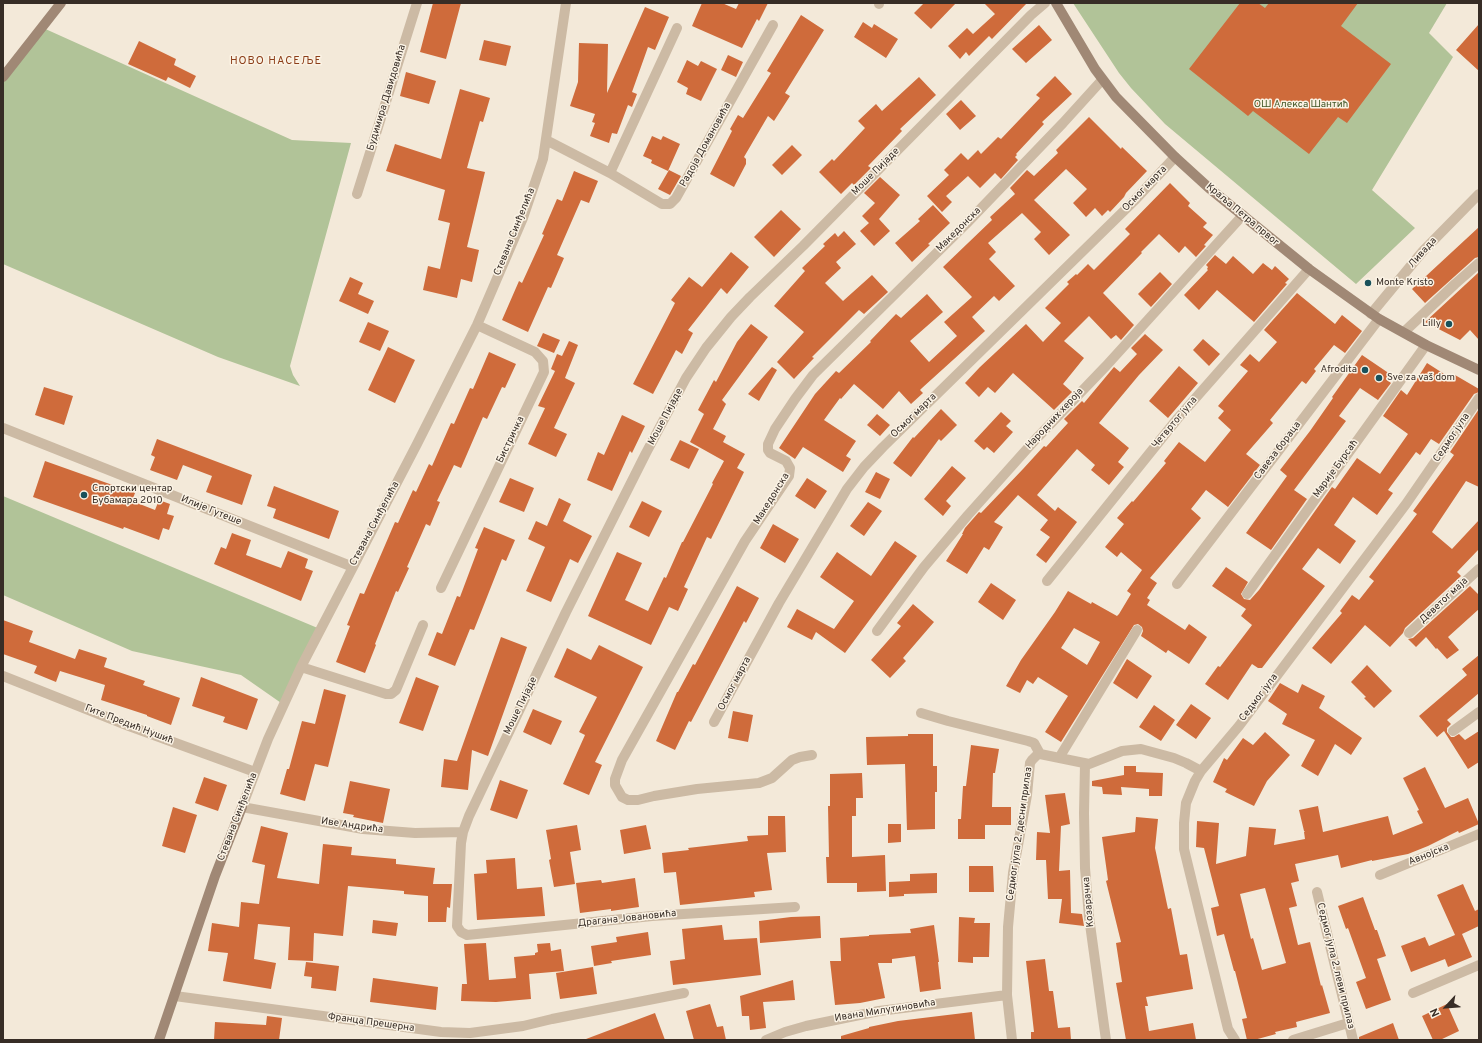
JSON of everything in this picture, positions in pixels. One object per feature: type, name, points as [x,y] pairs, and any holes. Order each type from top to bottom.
[{"type":"street","points":[[3,77],[61,3]]},
{"type":"street","name":"Будимира Давидовића","points":[[357,194],[417,3]]},
{"type":"street","name":"Стевана Синђелића","points":[[159,1040],[205,905],[268,739],[301,666],[419,440],[477,325],[523,218],[543,159],[566,3]]},
{"type":"street","name":"Моше Пијаде","points":[[461,932],[457,926],[462,843],[463,832],[469,816],[566,612],[646,453],[686,378],[717,333],[750,297],[803,246],[1031,15],[1045,3]]},
{"type":"street","name":"Краља Петра првог","points":[[1056,3],[1102,80],[1132,115],[1175,157],[1309,269],[1375,316],[1426,344],[1479,370]]},
{"type":"street","name":"Радоја Домановића","points":[[546,140],[610,173],[662,204],[670,204],[676,198],[773,25]]},
{"type":"street","points":[[610,173],[677,28]]},
{"type":"street","name":"Македонска","points":[[812,755],[792,760],[772,778],[759,783],[697,789],[638,800],[628,800],[622,797],[615,785],[615,779],[622,760],[745,541],[789,476],[790,468],[786,461],[770,453],[768,447],[775,429],[791,404],[813,375],[966,224],[1102,80]]},
{"type":"street","name":"Осмог марта","points":[[714,722],[779,603],[847,489],[864,467],[1134,201],[1175,157]]},
{"type":"street","name":"Ливада","points":[[1375,316],[1423,251],[1479,194]]},
{"type":"street","name":"Народних хероја","points":[[877,631],[924,567],[968,514],[1035,440],[1106,366],[1243,215]]},
{"type":"street","points":[[1404,332],[1455,284],[1479,264]]},
{"type":"street","name":"Четвртог јула","points":[[1047,581],[1178,418],[1309,269]]},
{"type":"street","name":"Савеза бораца","points":[[1177,584],[1375,316]]},
{"type":"street","name":"Бистричка","points":[[441,588],[544,372],[543,361],[535,352],[477,325]]},
{"type":"street","name":"Марије Бурсаћ","points":[[1247,594],[1426,344]]},
{"type":"street","name":"Седмог јула","points":[[1234,1040],[1228,1029],[1184,848],[1186,803],[1201,771],[1239,726],[1406,504],[1479,398]]},
{"type":"street","name":"Илије Гутеше","points":[[3,428],[353,567]]},
{"type":"street","name":"Деветог маја","points":[[1409,633],[1479,569]]},
{"type":"street","points":[[301,666],[386,694],[391,694],[396,690],[423,625]]},
{"type":"street","points":[[1059,758],[1137,630]]},
{"type":"street","name":"Гите Предић Нушић","points":[[3,676],[129,726],[255,772]]},
{"type":"street","points":[[1453,731],[1479,712]]},
{"type":"street","points":[[921,713],[948,722],[1028,741],[1034,744],[1040,754]]},
{"type":"street","name":"Седмог јула 2. десни прилаз","points":[[1012,1040],[1007,995],[1008,927],[1013,873],[1028,795],[1030,763],[1040,754],[1085,764],[1094,764],[1122,751],[1141,749],[1186,762],[1201,771]]},
{"type":"street","name":"Козарачка","points":[[1085,764],[1084,813],[1086,882],[1089,917],[1106,1040]]},
{"type":"street","name":"Иве Андрића","points":[[242,807],[363,829],[415,833],[463,832]]},
{"type":"street","name":"Авнојска","points":[[1380,875],[1479,834]]},
{"type":"street","name":"Седмог јула 2. леви прилаз","points":[[1317,892],[1348,1023],[1354,1040]]},
{"type":"street","name":"Драгана Јовановића","points":[[461,932],[474,934],[652,916],[795,907]]},
{"type":"street","points":[[1413,993],[1479,965]]},
{"type":"street","name":"Франца Прешерна","points":[[175,996],[441,1032],[470,1033],[523,1026],[684,993]]},
{"type":"street","name":"Ивана Милутиновића","points":[[766,1040],[785,1032],[806,1026],[879,1011],[1007,995]]},
{"type":"street","points":[[1293,1040],[1348,1023]]},
{"type":"green space","name":"ОШ Алекса Шантић","points":[[1073,3],[1447,3],[1429,33],[1453,57],[1372,190],[1415,228],[1356,284],[1165,124],[1119,73]]},
{"type":"green space","points":[[41,27],[292,140],[351,143],[290,366],[293,375],[300,386],[218,357],[3,264],[3,80]]},
{"type":"green space","points":[[3,496],[320,629],[284,705],[241,675],[132,651],[3,595]]},
{"type":"building","points":[[433,3],[461,3],[446,59],[420,52]]},
{"type":"building","points":[[702,3],[722,3],[736,9],[739,3],[768,3],[759,21],[757,19],[742,48],[692,26]]},
{"type":"building","points":[[924,3],[956,3],[931,29],[914,13]]},
{"type":"building","points":[[984,3],[1027,3],[992,39],[989,36],[969,56],[966,52],[960,59],[948,46],[967,28],[973,34],[995,14]]},
{"type":"building","points":[[1240,3],[1258,3],[1265,8],[1269,3],[1358,3],[1341,26],[1391,64],[1347,123],[1338,117],[1309,154],[1253,111],[1248,116],[1189,69]]},
{"type":"building","points":[[645,7],[669,17],[655,50],[648,47],[632,92],[637,94],[632,107],[628,105],[617,134],[612,133],[609,143],[590,136],[595,123],[592,122],[595,114],[570,106],[578,82],[579,43],[608,44],[607,93]]},
{"type":"building","points":[[801,15],[824,30],[785,93],[790,96],[774,121],[768,116],[744,157],[746,159],[746,164],[734,187],[710,174],[732,131],[730,129],[738,115],[743,118],[771,73],[767,71]]},
{"type":"building","points":[[863,22],[872,28],[874,24],[898,39],[886,58],[854,37]]},
{"type":"building","points":[[1479,24],[1479,71],[1456,50]]},
{"type":"building","points":[[1039,25],[1052,40],[1026,63],[1012,49]]},
{"type":"building","points":[[484,40],[511,46],[506,66],[479,60]]},
{"type":"building","points":[[139,41],[176,59],[174,65],[196,76],[190,88],[168,77],[166,81],[128,64]]},
{"type":"building","points":[[728,55],[743,62],[736,77],[721,70]]},
{"type":"building","points":[[687,60],[698,66],[701,61],[717,69],[701,101],[686,94],[688,88],[677,82]]},
{"type":"building","points":[[406,72],[436,81],[429,104],[400,96]]},
{"type":"building","points":[[1055,76],[1072,94],[1042,122],[1044,124],[1016,154],[1017,155],[1015,157],[1018,160],[1001,179],[995,173],[980,188],[968,176],[946,196],[952,202],[942,212],[927,196],[949,175],[944,170],[961,153],[968,160],[978,150],[981,154],[998,137],[1001,139],[1040,98],[1036,95]]},
{"type":"building","points":[[919,77],[936,95],[900,129],[902,131],[868,166],[871,168],[854,185],[852,183],[841,194],[819,172],[832,159],[834,161],[865,128],[858,121],[876,104],[882,111]]},
{"type":"building","points":[[460,89],[490,98],[483,122],[480,121],[467,168],[485,172],[467,247],[479,250],[472,282],[461,279],[457,298],[423,290],[428,266],[440,269],[450,223],[438,220],[445,190],[386,171],[395,144],[441,159]]},
{"type":"building","points":[[961,100],[976,116],[960,130],[946,114]]},
{"type":"building","points":[[1089,117],[1121,149],[1122,147],[1147,171],[1110,212],[1108,210],[1102,216],[1095,208],[1086,217],[1073,203],[1087,189],[1066,169],[1034,200],[1070,235],[1049,255],[1034,239],[1041,232],[1022,213],[988,243],[996,252],[989,259],[1015,286],[999,301],[994,296],[972,317],[985,331],[922,388],[920,390],[923,393],[911,404],[899,391],[883,409],[854,384],[841,399],[840,398],[824,420],[856,441],[846,456],[851,459],[843,472],[803,447],[795,459],[779,448],[815,394],[836,371],[839,373],[871,342],[870,341],[896,314],[901,318],[927,294],[943,312],[910,341],[929,362],[957,336],[944,322],[972,297],[943,267],[992,220],[990,217],[1015,194],[1010,188],[1027,170],[1034,176],[1058,153],[1056,150]]},
{"type":"building","points":[[652,136],[661,140],[663,136],[680,144],[668,171],[651,163],[652,160],[643,156]]},
{"type":"building","points":[[792,145],[802,155],[782,175],[772,165]]},
{"type":"building","points":[[669,170],[681,176],[670,195],[658,189]]},
{"type":"building","points":[[574,171],[598,181],[589,203],[581,200],[557,255],[564,258],[551,288],[548,287],[528,332],[502,320],[519,281],[522,283],[544,235],[542,234],[557,199],[562,201]]},
{"type":"building","points":[[880,177],[900,195],[879,219],[890,231],[874,246],[860,231],[869,223],[862,216],[875,203],[864,193]]},
{"type":"building","points":[[1170,183],[1190,203],[1188,206],[1207,223],[1203,227],[1213,235],[1204,245],[1206,246],[1196,257],[1185,246],[1179,253],[1159,234],[1103,293],[1134,325],[1121,340],[1116,335],[1111,339],[1089,316],[1064,341],[1084,358],[1063,384],[1072,392],[1054,410],[1013,373],[995,393],[988,387],[979,397],[965,383],[1026,324],[1043,342],[1061,323],[1045,308],[1069,284],[1067,282],[1076,274],[1077,275],[1088,264],[1094,270],[1130,234],[1125,229]]},
{"type":"building","points":[[933,205],[950,223],[912,262],[895,243],[920,221],[918,219]]},
{"type":"building","points":[[781,210],[801,229],[774,257],[754,237]]},
{"type":"building","points":[[1479,227],[1479,257],[1475,258],[1425,303],[1412,289]]},
{"type":"building","points":[[844,231],[856,244],[836,262],[841,268],[825,283],[843,301],[872,275],[888,292],[864,314],[859,310],[812,357],[814,358],[794,379],[777,362],[804,332],[774,306],[805,271],[802,268],[825,246],[823,244],[835,233],[838,237]]},
{"type":"building","points":[[731,252],[749,267],[727,294],[721,288],[688,330],[693,333],[682,354],[676,350],[653,394],[633,384],[675,303],[671,300],[689,277],[702,287]]},
{"type":"building","points":[[1215,255],[1226,264],[1233,256],[1253,274],[1263,263],[1272,270],[1275,266],[1289,279],[1285,283],[1287,284],[1254,322],[1217,290],[1199,310],[1184,295],[1208,270],[1206,265]]},
{"type":"building","points":[[1160,272],[1172,284],[1151,307],[1138,294]]},
{"type":"building","points":[[1479,272],[1479,340],[1470,330],[1460,340],[1425,322]]},
{"type":"building","points":[[350,277],[363,283],[358,294],[374,301],[368,314],[339,301]]},
{"type":"building","points":[[1297,293],[1335,324],[1342,315],[1362,331],[1345,353],[1334,345],[1314,369],[1316,371],[1306,384],[1302,381],[1270,420],[1273,423],[1246,454],[1260,465],[1228,507],[1206,490],[1191,509],[1201,518],[1150,578],[1157,583],[1147,598],[1150,600],[1147,605],[1185,630],[1189,624],[1207,637],[1189,664],[1168,650],[1166,653],[1141,636],[1143,631],[1142,627],[1138,624],[1134,625],[1061,742],[1045,732],[1068,696],[1038,677],[1033,684],[1027,680],[1020,693],[1006,686],[1021,660],[1068,591],[1117,616],[1119,614],[1131,594],[1127,591],[1142,570],[1121,552],[1117,557],[1105,547],[1124,524],[1117,518],[1132,501],[1133,502],[1166,463],[1164,461],[1179,442],[1205,462],[1231,430],[1218,418],[1224,411],[1218,406],[1248,371],[1240,365],[1250,354],[1259,362],[1277,342],[1264,330]],"holes":[[[1074,628],[1100,642],[1087,665],[1061,648]]]},
{"type":"building","points":[[368,322],[389,331],[380,351],[359,342]]},
{"type":"building","points":[[751,324],[768,337],[722,400],[726,404],[713,429],[726,436],[723,442],[745,454],[737,468],[744,472],[711,539],[707,537],[684,587],[688,589],[678,611],[669,607],[651,645],[588,616],[617,552],[642,563],[625,600],[648,611],[724,461],[690,442],[704,414],[698,410],[714,380],[716,382],[737,342]]},
{"type":"building","points":[[543,333],[560,340],[554,353],[537,346]]},
{"type":"building","points":[[1145,334],[1163,350],[1139,375],[1099,423],[1129,448],[1118,462],[1124,467],[1109,485],[1091,470],[1095,465],[1077,449],[1037,495],[1055,511],[1058,507],[1077,522],[1046,563],[1036,555],[1050,537],[1040,530],[1048,520],[1018,495],[994,522],[1003,527],[989,550],[984,547],[967,574],[946,561],[963,534],[965,528],[979,512],[981,513],[1044,446],[1046,447],[1068,423],[1064,419],[1082,401],[1084,403],[1114,367],[1120,372],[1137,354],[1131,348]]},
{"type":"building","points":[[1203,339],[1220,354],[1209,366],[1193,350]]},
{"type":"building","points":[[569,341],[578,345],[565,378],[575,383],[554,428],[567,434],[556,457],[528,444],[545,408],[538,406],[555,371],[551,369],[557,354],[562,356]]},
{"type":"building","points":[[388,347],[415,360],[395,403],[368,390]]},
{"type":"building","points":[[489,352],[516,364],[505,388],[502,387],[487,419],[483,417],[461,468],[454,465],[437,501],[440,502],[430,526],[426,524],[407,567],[409,568],[398,592],[396,591],[365,673],[336,662],[350,626],[347,625],[360,593],[364,594],[395,522],[398,523],[413,490],[416,492],[429,464],[432,466],[451,423],[454,424],[470,388],[473,389]]},
{"type":"building","points":[[1362,355],[1390,374],[1386,379],[1391,383],[1378,400],[1360,388],[1339,416],[1346,421],[1294,490],[1307,499],[1271,550],[1246,533],[1287,476],[1280,470],[1310,431]]},
{"type":"building","points":[[1427,363],[1452,379],[1455,375],[1479,389],[1479,392],[1474,394],[1439,444],[1431,439],[1420,455],[1416,452],[1388,490],[1393,493],[1377,515],[1353,497],[1334,525],[1356,541],[1340,564],[1318,548],[1302,569],[1325,586],[1262,668],[1258,668],[1252,664],[1228,700],[1205,684],[1252,625],[1241,616],[1246,609],[1212,586],[1226,567],[1248,582],[1241,594],[1244,599],[1250,600],[1259,590],[1332,487],[1335,489],[1357,458],[1380,474],[1408,434],[1383,416],[1401,390],[1407,395]]},
{"type":"building","points":[[1179,366],[1198,383],[1168,418],[1149,401]]},
{"type":"building","points":[[772,367],[777,370],[759,401],[748,394]]},
{"type":"building","points":[[44,387],[73,396],[64,425],[35,415]]},
{"type":"building","points":[[941,409],[957,425],[941,441],[939,439],[911,477],[893,463],[913,437],[914,438]]},
{"type":"building","points":[[1479,409],[1479,487],[1466,481],[1432,532],[1452,549],[1479,520],[1479,549],[1457,572],[1461,576],[1405,628],[1403,633],[1390,647],[1365,625],[1331,664],[1312,648],[1342,613],[1340,611],[1352,595],[1359,600],[1374,581],[1369,577],[1417,514],[1413,511],[1454,455],[1450,452]]},
{"type":"building","points":[[1001,412],[1011,421],[1006,426],[1013,432],[994,453],[987,447],[984,450],[974,441]]},
{"type":"building","points":[[877,414],[890,425],[880,436],[867,425]]},
{"type":"building","points":[[622,415],[645,426],[632,453],[630,451],[612,491],[587,480],[598,452],[604,455]]},
{"type":"building","points":[[157,439],[252,475],[242,505],[206,492],[212,476],[183,465],[177,480],[150,470],[155,457],[151,455]]},
{"type":"building","points":[[680,440],[699,449],[689,469],[670,460]]},
{"type":"building","name":"Спортски центар Бубамара 2010","points":[[45,461],[135,493],[132,501],[155,510],[159,500],[170,504],[167,514],[174,516],[169,530],[163,528],[159,540],[124,527],[123,529],[33,497]]},
{"type":"building","points":[[952,466],[966,478],[946,501],[951,506],[943,516],[924,499]]},
{"type":"building","points":[[876,472],[890,479],[880,499],[865,492]]},
{"type":"building","points":[[510,478],[534,488],[524,512],[499,502]]},
{"type":"building","points":[[807,478],[827,491],[815,509],[795,496]]},
{"type":"building","points":[[274,486],[339,511],[329,539],[273,518],[276,509],[267,506]]},
{"type":"building","points":[[559,498],[571,504],[563,521],[592,536],[578,563],[570,559],[551,602],[526,591],[545,547],[528,539],[536,521],[547,526]]},
{"type":"building","points":[[642,501],[662,511],[649,537],[629,527]]},
{"type":"building","points":[[868,502],[882,511],[864,536],[850,526]]},
{"type":"building","points":[[773,524],[799,539],[785,563],[760,548]]},
{"type":"building","points":[[484,527],[515,540],[506,561],[502,559],[474,630],[470,629],[455,666],[428,655],[437,632],[442,634],[457,596],[460,597],[478,549],[475,548]]},
{"type":"building","points":[[232,533],[251,540],[246,555],[281,568],[288,551],[308,559],[305,568],[313,571],[301,601],[214,564],[221,547],[226,549]]},
{"type":"building","points":[[895,541],[917,556],[845,653],[816,632],[812,640],[787,627],[797,609],[834,629],[854,601],[820,577],[837,552],[871,576]]},
{"type":"building","points":[[991,583],[1016,600],[1003,620],[978,602]]},
{"type":"building","points":[[737,586],[759,598],[746,623],[744,621],[691,722],[689,721],[675,750],[656,741],[677,692],[693,664],[695,665]]},
{"type":"building","points":[[1470,586],[1479,595],[1479,609],[1448,637],[1459,650],[1447,659],[1426,637],[1416,647],[1408,639],[1413,638]]},
{"type":"building","points":[[913,604],[934,622],[903,658],[906,661],[890,678],[871,660],[901,626],[897,623]]},
{"type":"building","points":[[3,620],[33,631],[29,642],[75,659],[79,649],[107,658],[104,667],[145,681],[143,685],[180,698],[171,725],[147,715],[101,700],[105,685],[60,671],[56,682],[34,673],[37,666],[3,654]]},
{"type":"building","points":[[501,637],[527,647],[488,756],[472,750],[468,790],[441,787],[444,759],[457,761]]},
{"type":"building","points":[[599,645],[643,667],[595,762],[602,765],[589,795],[563,784],[585,735],[579,732],[597,697],[554,677],[567,648],[591,660]]},
{"type":"building","points":[[1479,655],[1479,693],[1447,720],[1451,724],[1447,728],[1447,732],[1451,737],[1459,734],[1465,740],[1479,731],[1479,762],[1468,769],[1444,731],[1437,737],[1419,716],[1467,675],[1462,669]]},
{"type":"building","points":[[1127,659],[1152,676],[1137,699],[1113,683]]},
{"type":"building","points":[[1367,665],[1392,691],[1374,708],[1364,698],[1366,697],[1351,682]]},
{"type":"building","points":[[201,677],[258,699],[247,730],[223,722],[225,717],[192,706]]},
{"type":"building","points":[[416,677],[439,686],[423,731],[399,723]]},
{"type":"building","points":[[1280,683],[1298,693],[1302,684],[1325,696],[1319,708],[1362,738],[1351,755],[1335,744],[1318,776],[1301,766],[1315,740],[1282,724],[1287,714],[1268,701]]},
{"type":"building","points":[[324,689],[346,695],[328,767],[315,764],[305,801],[280,794],[287,769],[289,769],[302,721],[315,724]]},
{"type":"building","points":[[1191,704],[1211,718],[1196,739],[1176,725]]},
{"type":"building","points":[[1154,705],[1175,720],[1161,741],[1139,727]]},
{"type":"building","points":[[533,709],[562,721],[551,745],[523,732]]},
{"type":"building","points":[[733,711],[753,715],[748,742],[728,738]]},
{"type":"building","points":[[1265,732],[1290,755],[1267,781],[1254,806],[1225,792],[1227,789],[1213,782],[1224,758],[1227,760],[1243,738],[1253,745]]},
{"type":"building","points":[[908,734],[933,734],[933,766],[937,766],[935,829],[907,830],[905,764],[867,765],[866,737],[908,736]]},
{"type":"building","points":[[971,745],[999,749],[995,773],[993,773],[992,807],[1011,807],[1011,825],[985,825],[985,839],[958,839],[958,819],[961,819],[963,786],[966,786]]},
{"type":"building","points":[[1124,766],[1136,766],[1136,772],[1163,773],[1162,796],[1149,796],[1149,789],[1121,787],[1122,795],[1103,794],[1102,787],[1092,786],[1092,781],[1124,775]]},
{"type":"building","points":[[1425,767],[1445,808],[1468,798],[1479,824],[1459,833],[1458,831],[1408,854],[1372,860],[1341,868],[1338,855],[1295,864],[1299,881],[1291,883],[1297,906],[1289,908],[1298,945],[1310,942],[1321,986],[1322,985],[1330,1013],[1296,1022],[1297,1027],[1275,1032],[1276,1034],[1254,1040],[1247,1040],[1242,1019],[1247,1018],[1235,971],[1224,934],[1217,936],[1211,908],[1219,906],[1204,848],[1196,847],[1197,821],[1219,823],[1216,864],[1246,856],[1249,827],[1276,829],[1274,845],[1305,839],[1305,832],[1299,810],[1318,806],[1323,832],[1388,816],[1393,835],[1423,823],[1417,811],[1419,810],[1403,778]],"holes":[[[1265,888],[1286,963],[1262,970],[1253,938],[1251,939],[1240,894]]]},
{"type":"building","points":[[862,773],[863,798],[856,798],[856,816],[852,816],[852,857],[885,855],[886,891],[857,892],[857,883],[827,883],[826,857],[829,857],[828,806],[830,806],[830,774]]},
{"type":"building","points":[[204,777],[227,785],[218,811],[195,803]]},
{"type":"building","points":[[500,780],[528,790],[517,819],[490,810]]},
{"type":"building","points":[[350,781],[390,789],[383,823],[353,817],[354,815],[343,813]]},
{"type":"building","points":[[1065,793],[1070,824],[1061,826],[1059,871],[1070,870],[1071,913],[1082,914],[1084,926],[1059,923],[1062,899],[1048,899],[1046,860],[1036,860],[1037,832],[1050,833],[1045,795]]},
{"type":"building","points":[[173,807],[197,815],[185,853],[162,846]]},
{"type":"building","points":[[768,816],[785,816],[786,852],[767,853],[772,890],[754,892],[755,897],[680,905],[676,872],[664,873],[662,853],[689,850],[688,848],[748,841],[747,836],[768,835]]},
{"type":"building","points":[[1136,817],[1158,819],[1155,848],[1168,909],[1171,908],[1180,955],[1187,954],[1193,989],[1146,997],[1148,1006],[1145,1006],[1149,1031],[1193,1023],[1196,1040],[1126,1040],[1116,983],[1122,982],[1116,943],[1121,942],[1106,881],[1108,880],[1102,837],[1135,832]]},
{"type":"building","points":[[888,824],[901,824],[901,842],[888,843]]},
{"type":"building","points":[[577,825],[581,850],[570,852],[575,884],[554,887],[546,830]]},
{"type":"building","points":[[646,825],[651,849],[624,854],[620,830]]},
{"type":"building","points":[[261,826],[288,833],[277,878],[319,884],[323,844],[352,847],[351,855],[396,859],[396,864],[435,868],[433,884],[452,884],[450,908],[447,907],[446,922],[428,922],[428,896],[404,894],[404,891],[348,886],[343,936],[314,933],[313,961],[288,960],[290,927],[258,924],[254,959],[276,963],[271,989],[223,981],[228,953],[208,951],[212,923],[239,927],[241,902],[259,904],[265,865],[252,862]]},
{"type":"building","points":[[515,858],[517,889],[542,887],[545,916],[477,920],[474,874],[487,873],[486,860]]},
{"type":"building","points":[[969,866],[993,866],[994,892],[969,892]]},
{"type":"building","points":[[937,873],[937,893],[904,894],[904,896],[889,897],[889,882],[910,881],[910,874]]},
{"type":"building","points":[[635,878],[639,907],[580,913],[576,883],[601,880],[602,883]]},
{"type":"building","points":[[1463,884],[1475,911],[1479,909],[1479,926],[1462,934],[1472,957],[1448,967],[1445,959],[1411,972],[1401,946],[1425,937],[1429,946],[1455,935],[1437,895]]},
{"type":"building","points":[[1363,897],[1386,956],[1377,959],[1391,1000],[1366,1009],[1356,982],[1366,978],[1348,928],[1346,929],[1338,906]]},
{"type":"building","points":[[820,916],[821,938],[760,943],[759,921],[791,917]]},
{"type":"building","points":[[959,917],[975,918],[974,923],[990,923],[989,957],[973,957],[973,963],[958,962]]},
{"type":"building","points":[[373,920],[398,923],[396,936],[372,933]]},
{"type":"building","points":[[722,925],[724,940],[757,938],[761,975],[673,985],[670,961],[685,959],[682,929]]},
{"type":"building","points":[[934,925],[941,989],[920,992],[915,956],[892,959],[892,963],[878,963],[885,998],[860,1003],[835,1005],[830,961],[841,961],[840,938],[911,933],[910,929]]},
{"type":"building","points":[[648,932],[651,955],[611,961],[612,963],[594,966],[591,946],[617,942],[616,937]]},
{"type":"building","points":[[486,943],[489,980],[516,978],[514,957],[535,955],[535,953],[538,952],[537,944],[550,943],[551,951],[561,949],[564,971],[529,974],[531,999],[496,1002],[461,1001],[462,984],[467,984],[464,944]]},
{"type":"building","points":[[1045,959],[1049,991],[1053,991],[1058,1028],[1070,1027],[1071,1040],[1031,1040],[1031,1032],[1034,1032],[1026,961]]},
{"type":"building","points":[[306,962],[339,966],[336,991],[311,988],[312,977],[304,976]]},
{"type":"building","points":[[593,967],[597,994],[560,999],[556,973]]},
{"type":"building","points":[[373,978],[438,987],[436,1010],[370,1002]]},
{"type":"building","points":[[793,980],[795,1000],[763,1002],[766,1028],[750,1030],[749,1016],[742,1016],[740,996]]},
{"type":"building","points":[[710,1004],[717,1027],[723,1026],[726,1040],[694,1040],[686,1011]]},
{"type":"building","points":[[1447,1004],[1459,1031],[1440,1040],[1433,1040],[1422,1016]]},
{"type":"building","points":[[972,1012],[975,1040],[841,1040],[841,1036],[869,1027],[898,1021]]},
{"type":"building","points":[[655,1013],[665,1040],[586,1040],[586,1039]]},
{"type":"building","points":[[267,1016],[282,1018],[279,1040],[214,1040],[215,1022],[266,1025]]},
{"type":"building","points":[[1393,1023],[1399,1040],[1359,1040],[1359,1037]]},
{"type":"place","name":"Monte Kristo","points":[[1368,283]]},
{"type":"place","name":"Lilly","points":[[1449,324]]},
{"type":"place","name":"Afrodita","points":[[1365,370]]},
{"type":"place","name":"Sve za vaš dom","points":[[1379,378]]},
{"type":"place","name":"Спортски центар Бубамара 2010","points":[[84,495]]},
{"type":"district","name":"НОВО НАСЕЉЕ","points":[[276,62]]}]
